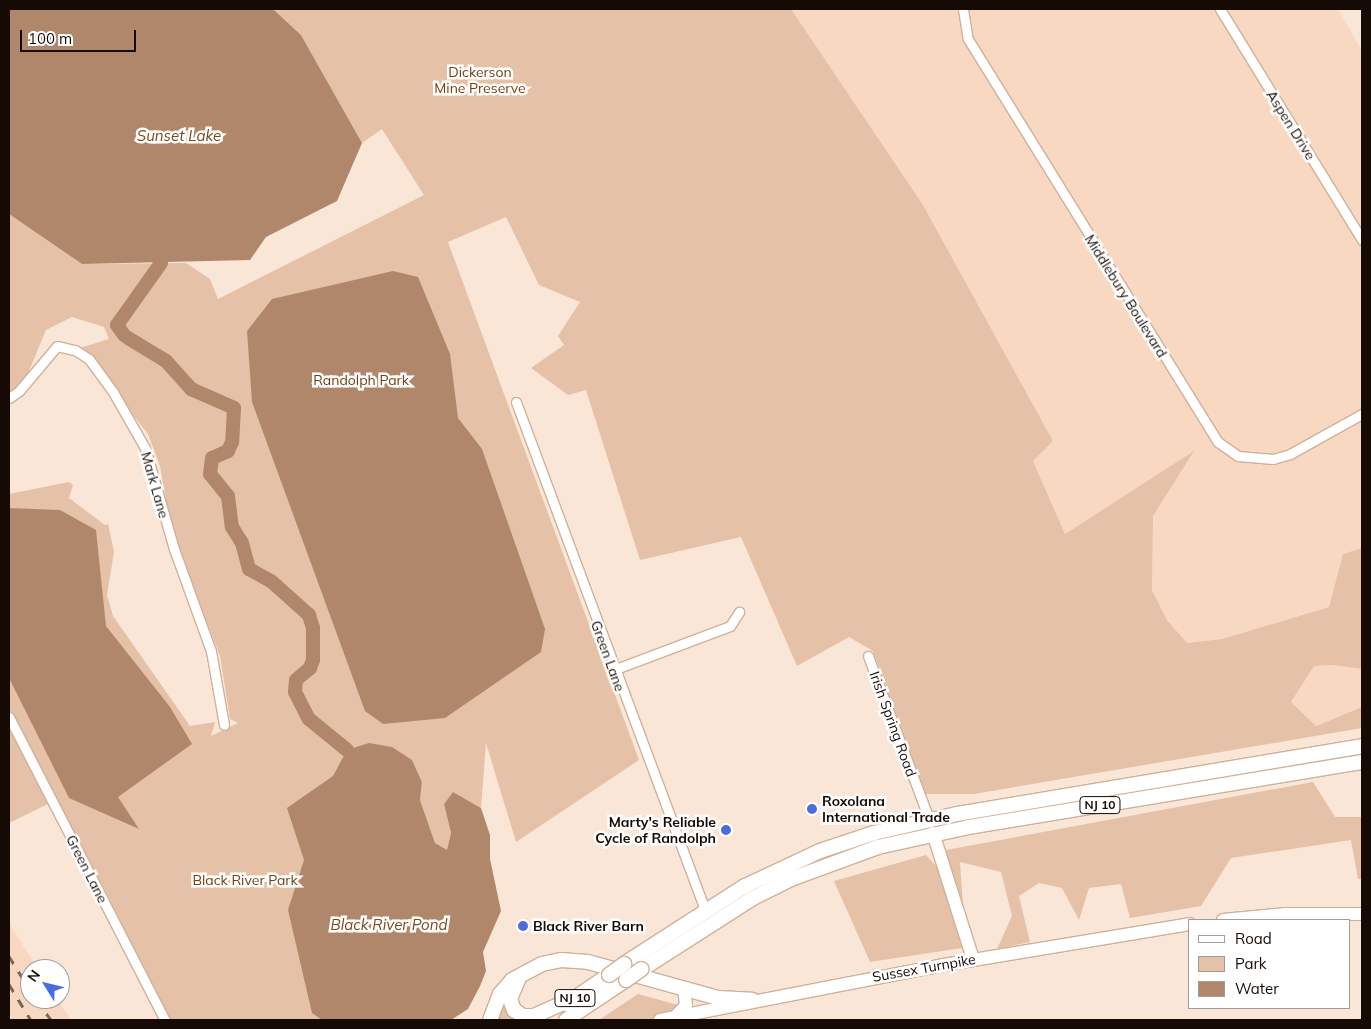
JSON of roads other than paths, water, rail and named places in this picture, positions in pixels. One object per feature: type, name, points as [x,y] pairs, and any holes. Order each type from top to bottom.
[{"type":"highway","name":"NJ 10","points":[[542,1020],[705,910],[773,872],[820,851],[931,826],[1362,746]]},
{"type":"highway","name":"NJ 10","points":[[566,1020],[725,914],[791,879],[931,826],[1362,762]]},
{"type":"highway","points":[[490,1020],[505,987],[524,974],[553,961],[578,960],[718,998],[752,1000]]},
{"type":"highway","points":[[524,974],[511,994],[512,1007],[520,1014],[534,1016],[572,1000]]},
{"type":"main road","name":"Irish Spring Road","points":[[931,826],[973,960]]},
{"type":"main road","points":[[1234,919],[1286,914],[1362,914]]},
{"type":"main road","name":"Sussex Turnpike","points":[[660,1020],[741,1006],[752,1000],[973,960],[1188,924]]},
{"type":"main road","points":[[679,1018],[686,1005],[684,989]]},
{"type":"street","name":"Middlebury Boulevard","points":[[963,9],[968,39],[1218,442],[1238,456],[1272,460],[1290,454],[1362,414]]},
{"type":"street","name":"Aspen Drive","points":[[1220,9],[1362,240]]},
{"type":"street","name":"Mark Lane","points":[[9,398],[57,346],[75,350],[89,359],[113,392],[145,448],[174,549],[211,651],[224,725]]},
{"type":"street","name":"Green Lane","points":[[516,402],[613,670],[705,910]]},
{"type":"street","points":[[613,670],[730,626],[739,612]]},
{"type":"street","name":"Irish Spring Road","points":[[868,656],[931,826]]},
{"type":"street","name":"Green Lane","points":[[9,718],[165,1020]]},
{"type":"water","name":"Sunset Lake","points":[[9,9],[273,9],[301,35],[362,143],[337,201],[266,237],[250,260],[82,264],[9,214]]},
{"type":"water","points":[[393,271],[418,277],[450,354],[458,418],[482,449],[545,629],[541,652],[445,718],[383,724],[365,711],[252,402],[247,331],[272,299]]},
{"type":"water","points":[[9,508],[60,510],[96,530],[106,626],[170,707],[192,744],[118,797],[139,829],[69,798],[9,678]]},
{"type":"water","name":"Black River Pond","points":[[369,743],[392,747],[412,760],[422,782],[420,800],[435,843],[447,850],[451,833],[444,804],[453,792],[481,808],[490,835],[490,859],[501,911],[483,952],[486,971],[480,986],[468,1009],[451,1020],[322,1020],[312,1013],[288,910],[304,860],[287,808],[333,776],[347,750]]},
{"type":"waterway","points":[[124,335],[117,325],[161,263]]},
{"type":"waterway","points":[[128,338],[166,361],[191,389],[234,408],[232,442],[228,451],[212,458],[210,474],[228,496],[232,527],[242,543],[249,569],[271,581],[309,615],[313,628],[313,660],[310,668],[296,680],[295,692],[309,719],[347,750]]},
{"type":"railway","points":[[9,956],[20,973]]},
{"type":"railway","points":[[9,984],[31,1020]]},
{"type":"railway","points":[[43,1009],[51,1020]]},
{"type":"place","name":"Roxolana International Trade","points":[[812,809]]},
{"type":"place","name":"Marty's Reliable Cycle of Randolph","points":[[726,830]]},
{"type":"place","name":"Black River Barn","points":[[523,926]]},
{"type":"park label","name":"Dickerson Mine Preserve","points":[[480,80]]},
{"type":"park label","name":"Randolph Park","points":[[361,380]]},
{"type":"park label","name":"Black River Park","points":[[245,880]]}]
